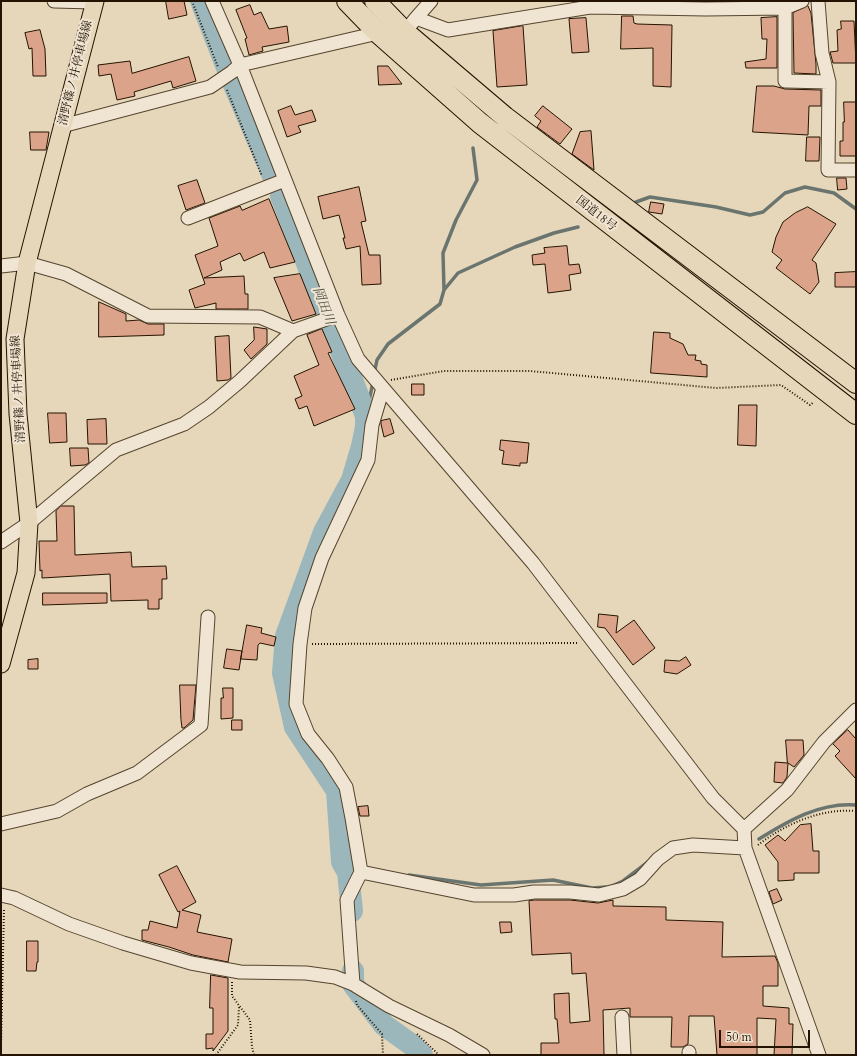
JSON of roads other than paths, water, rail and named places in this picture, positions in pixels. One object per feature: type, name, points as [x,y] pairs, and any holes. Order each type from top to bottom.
[{"type":"highway","name":"国道18号","points":[[347,1],[378,34],[480,123],[826,393],[856,414]]},
{"type":"highway","name":"国道18号","points":[[375,1],[411,25],[506,117],[856,383]]},
{"type":"main road","name":"清野篠ノ井停車場線","points":[[1,664],[26,573],[29,523],[18,414],[15,339],[27,263],[94,2]]},
{"type":"street","points":[[54,1],[94,2]]},
{"type":"street","points":[[212,1],[230,73],[285,180],[332,317],[358,359],[533,563],[713,798],[744,829],[745,848],[819,1055]]},
{"type":"street","points":[[411,25],[432,1]]},
{"type":"street","points":[[411,25],[448,30],[590,4],[706,5],[785,8],[802,1]]},
{"type":"street","points":[[818,1],[822,53],[829,82],[828,170],[856,170]]},
{"type":"street","points":[[785,8],[785,81],[829,82]]},
{"type":"street","points":[[62,126],[210,87],[230,73],[378,34]]},
{"type":"street","points":[[188,218],[285,180]]},
{"type":"street","points":[[1,266],[27,263],[66,274],[148,316],[260,317],[293,331]]},
{"type":"street","points":[[1,542],[29,523],[116,450],[184,424],[209,407],[240,381],[293,331],[332,317]]},
{"type":"street","points":[[353,984],[347,900],[361,872],[346,787],[328,759],[308,734],[296,704],[300,644],[305,608],[322,558],[368,460],[379,383]]},
{"type":"street","points":[[1,824],[57,811],[87,794],[137,773],[201,725],[208,617]]},
{"type":"street","points":[[744,829],[788,790],[824,742],[856,710]]},
{"type":"street","points":[[361,872],[474,894],[514,895],[534,892],[570,892],[599,895],[623,889],[640,879],[658,859],[673,848],[693,845],[745,848]]},
{"type":"street","points":[[3,895],[14,898],[69,924],[123,943],[191,963],[233,971],[306,973],[335,977],[353,984],[389,1006],[449,1035],[483,1055]]},
{"type":"street","points":[[622,1017],[624,1055]]},
{"type":"waterway","name":"岡田川","points":[[201,1],[231,78],[273,176]]},
{"type":"waterway","points":[[444,290],[443,253],[456,220],[477,180],[473,148]]},
{"type":"waterway","points":[[636,202],[650,197],[716,207],[750,215],[763,212],[785,193],[805,187],[834,193],[856,209]]},
{"type":"waterway","points":[[281,196],[366,416],[366,427],[362,446],[352,480],[324,532],[286,636],[283,673],[295,727],[337,791],[342,862],[348,872],[352,911]]},
{"type":"waterway","points":[[374,374],[377,360],[388,344],[440,304],[444,290],[458,273],[515,247],[554,233],[578,227]]},
{"type":"waterway","points":[[366,416],[373,382]]},
{"type":"waterway","points":[[759,839],[805,814],[830,807],[856,805]]},
{"type":"waterway","points":[[612,886],[623,881],[648,862]]},
{"type":"waterway","points":[[409,875],[481,885],[553,880],[592,888],[606,887]]},
{"type":"waterway","points":[[353,971],[353,984],[384,1025],[412,1045],[422,1055]]}]
